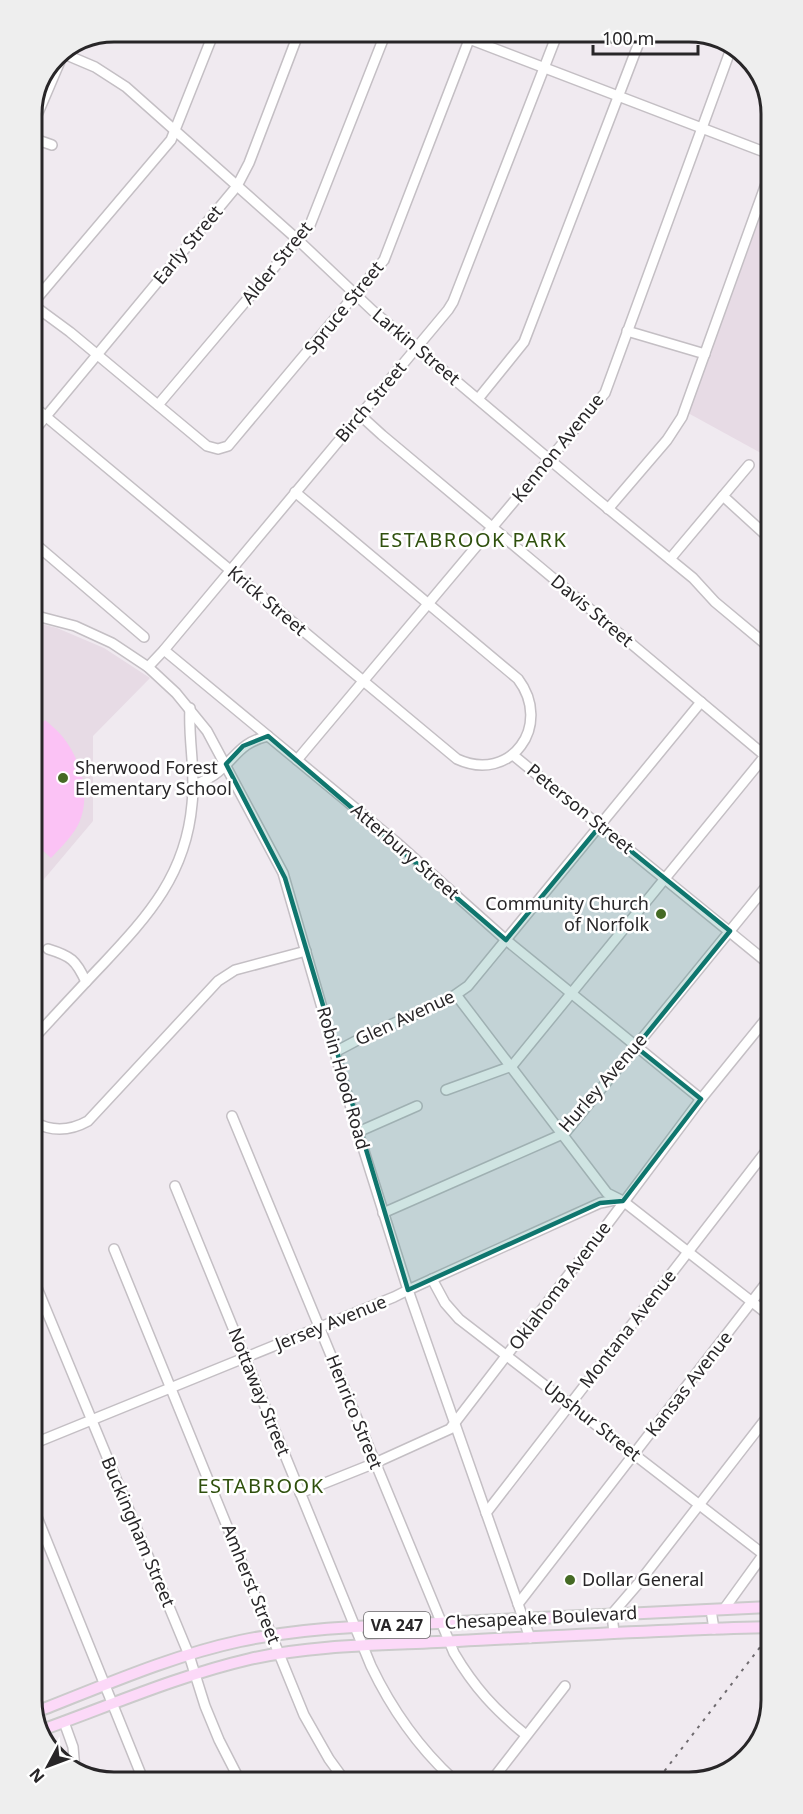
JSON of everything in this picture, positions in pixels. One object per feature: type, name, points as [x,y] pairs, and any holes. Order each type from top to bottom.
[{"type":"main road","name":"Chesapeake Boulevard","points":[[43,1709],[189,1655],[271,1635],[354,1627],[761,1607]]},
{"type":"main road","name":"Chesapeake Boulevard","points":[[48,1728],[195,1674],[279,1654],[317,1649],[761,1627]]},
{"type":"street","points":[[42,292],[171,140],[210,42]]},
{"type":"street","name":"Early Street","points":[[42,420],[237,186],[249,163],[295,42]]},
{"type":"street","name":"Alder Street","points":[[158,405],[298,240],[314,217],[382,42]]},
{"type":"street","name":"Spruce Street","points":[[42,311],[212,448],[228,446],[384,260],[467,42]]},
{"type":"street","points":[[486,42],[544,67],[761,151]]},
{"type":"street","name":"Birch Street","points":[[148,667],[448,310],[554,42]]},
{"type":"street","points":[[478,399],[524,342],[640,42]]},
{"type":"street","name":"Kennon Avenue","points":[[297,760],[605,393],[729,54]]},
{"type":"street","name":"Larkin Street","points":[[71,56],[111,76],[126,87],[298,240],[356,296],[693,578],[715,602],[761,639]]},
{"type":"street","points":[[43,101],[54,73]]},
{"type":"street","points":[[42,142],[52,145]]},
{"type":"street","points":[[608,509],[678,426],[761,198]]},
{"type":"street","points":[[627,331],[705,354]]},
{"type":"street","name":"Krick Street","points":[[42,413],[457,759],[464,763],[480,765],[503,760],[513,755]]},
{"type":"street","name":"Davis Street","points":[[360,415],[701,702],[761,749]]},
{"type":"street","points":[[670,559],[749,465]]},
{"type":"street","name":"Peterson Street","points":[[295,492],[518,678],[531,705],[530,725],[522,745],[513,755],[761,957]]},
{"type":"street","points":[[723,496],[761,531]]},
{"type":"street","points":[[42,550],[144,638]]},
{"type":"street","name":"Robin Hood Road","points":[[42,617],[94,634],[129,653],[148,667],[190,708],[207,731],[226,764],[283,873],[383,1213],[530,1638]]},
{"type":"street","name":"Atterbury Street","points":[[164,650],[426,869],[506,940],[701,1099]]},
{"type":"street","name":"Glen Avenue","points":[[335,1052],[369,1034],[457,996],[468,986],[701,702]]},
{"type":"street","points":[[42,1029],[142,922],[164,891],[181,853],[189,825],[194,786],[190,708]]},
{"type":"street","points":[[194,786],[210,778],[243,746],[257,738],[268,736]]},
{"type":"street","points":[[446,1090],[510,1067],[761,763]]},
{"type":"street","name":"Hurley Avenue","points":[[383,1213],[562,1134],[571,1126],[761,893]]},
{"type":"street","points":[[48,949],[74,960],[86,982]]},
{"type":"street","points":[[42,1126],[59,1130],[73,1128],[88,1121],[226,975],[235,970],[306,951]]},
{"type":"street","points":[[457,996],[601,1186],[689,1251],[761,1308]]},
{"type":"street","name":"Oklahoma Avenue","points":[[300,1493],[445,1433],[455,1425],[701,1099],[761,1025]]},
{"type":"street","points":[[358,1132],[417,1106]]},
{"type":"street","name":"Henrico Street","points":[[232,1116],[449,1642],[468,1677],[480,1692],[507,1720],[526,1735]]},
{"type":"street","name":"Montana Avenue","points":[[486,1513],[761,1158]]},
{"type":"street","name":"Nottaway Street","points":[[175,1186],[362,1647],[383,1692],[402,1722],[422,1748],[446,1772]]},
{"type":"street","name":"Jersey Avenue","points":[[42,1440],[394,1297],[600,1203],[623,1201]]},
{"type":"street","name":"Amherst Street","points":[[114,1248],[304,1715],[338,1772]]},
{"type":"street","name":"Upshur Street","points":[[432,1279],[445,1303],[459,1319],[761,1552]]},
{"type":"street","name":"Kansas Avenue","points":[[518,1604],[761,1290]]},
{"type":"street","name":"Buckingham Street","points":[[42,1299],[189,1655],[205,1706],[235,1772]]},
{"type":"street","points":[[614,1634],[612,1614],[761,1425]]},
{"type":"street","points":[[42,1529],[140,1772]]},
{"type":"street","points":[[724,1609],[761,1557]]},
{"type":"street","points":[[711,1610],[714,1629]]},
{"type":"street","points":[[498,1772],[565,1686]]},
{"type":"street","points":[[64,1722],[70,1736]]},
{"type":"highlighted area","points":[[268,736],[506,940],[600,826],[730,931],[636,1047],[701,1099],[623,1201],[600,1203],[408,1290],[285,878],[226,764],[243,746]]},
{"type":"shaded area","points":[[761,215],[761,453],[688,413]]},
{"type":"shaded area","name":"Sherwood Forest Elementary School","points":[[42,624],[57,628],[104,648],[150,678],[93,736],[93,821],[42,882]]},
{"type":"shaded area","points":[[45,720],[69,745],[79,767],[84,791],[84,803],[78,825],[51,858],[42,850],[42,723]]},
{"type":"railway","points":[[664,1772],[761,1646]]},
{"type":"place","name":"Sherwood Forest Elementary School","points":[[63,778]]},
{"type":"place","name":"Community Church of Norfolk","points":[[661,914]]},
{"type":"place","name":"Dollar General","points":[[570,1580]]},
{"type":"district","name":"ESTABROOK PARK","points":[[473,540]]},
{"type":"district","name":"ESTABROOK","points":[[261,1486]]}]
